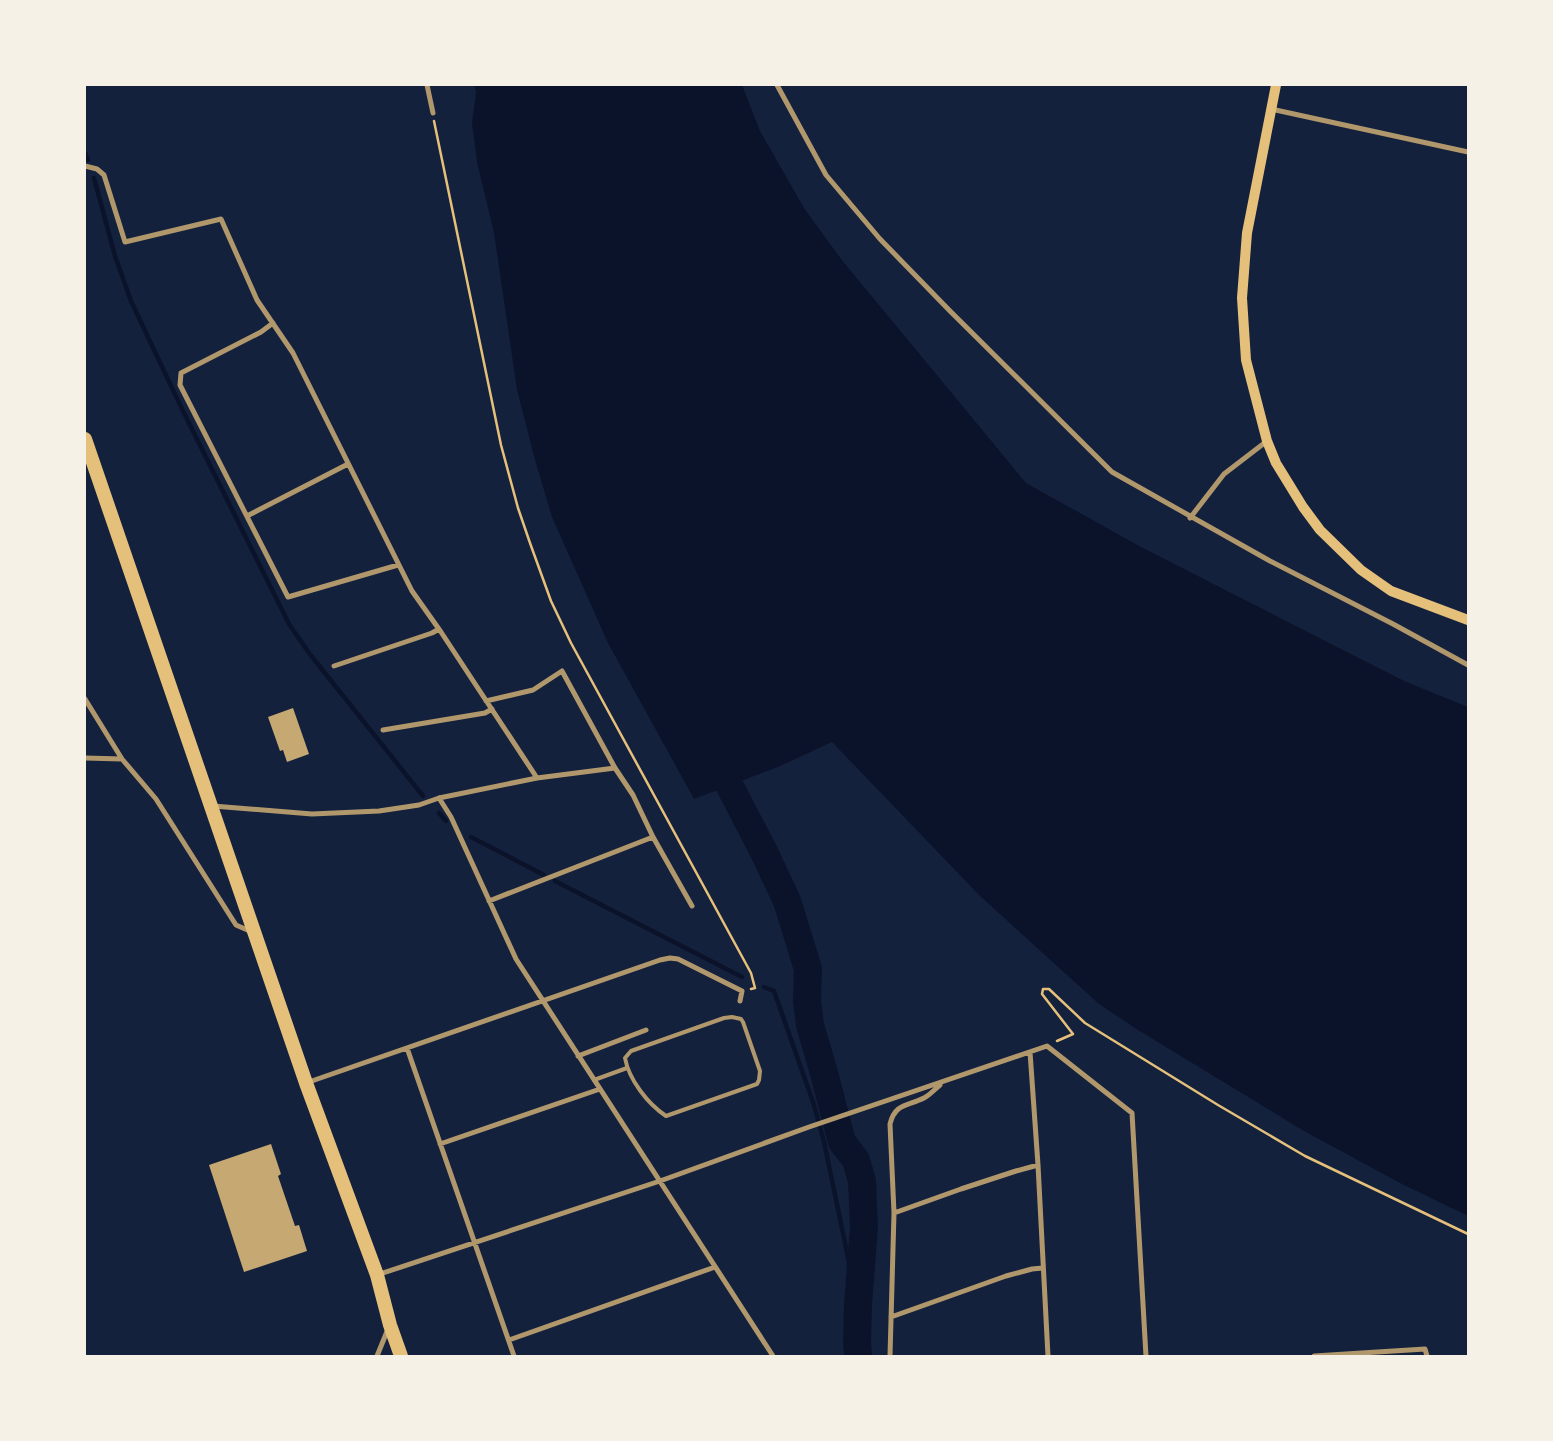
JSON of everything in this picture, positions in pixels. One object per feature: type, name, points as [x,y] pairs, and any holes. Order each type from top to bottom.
[{"type":"highway","points":[[85,439],[306,1083],[377,1275],[390,1325],[401,1356]]},
{"type":"main road","points":[[1276,85],[1247,233],[1242,298],[1246,360],[1267,441],[1276,463],[1303,507],[1320,530],[1361,570],[1391,590],[1468,620]]},
{"type":"street","points":[[427,85],[433,113]]},
{"type":"street","points":[[777,85],[826,176],[880,239],[1112,472],[1270,562],[1393,624],[1468,665]]},
{"type":"street","points":[[1271,109],[1468,152]]},
{"type":"street","points":[[85,166],[97,170],[104,175],[125,242],[221,219],[257,300],[293,353],[412,591],[537,778]]},
{"type":"street","points":[[273,323],[261,332],[181,373],[180,385],[288,597],[398,565]]},
{"type":"street","points":[[1190,518],[1224,474],[1267,441]]},
{"type":"street","points":[[247,516],[348,464]]},
{"type":"street","points":[[334,666],[439,629]]},
{"type":"street","points":[[486,701],[533,690],[562,671],[615,768],[634,795],[653,837],[692,906]]},
{"type":"street","points":[[85,699],[122,760],[156,799],[236,925],[255,933]]},
{"type":"street","points":[[383,730],[485,713],[492,709]]},
{"type":"street","points":[[85,758],[122,760]]},
{"type":"street","points":[[211,806],[312,814],[379,811],[419,805],[439,798],[537,778],[615,768]]},
{"type":"street","points":[[439,798],[451,817],[516,959],[772,1356]]},
{"type":"street","points":[[489,901],[653,837]]},
{"type":"street","points":[[306,1083],[542,1000],[670,958],[678,960],[742,991],[740,1001]]},
{"type":"street","points":[[578,1056],[646,1030]]},
{"type":"street","points":[[377,1275],[660,1181],[809,1127],[1046,1046],[1132,1113],[1146,1356]]},
{"type":"street","points":[[407,1048],[514,1356]]},
{"type":"street","points":[[1030,1052],[1048,1356]]},
{"type":"street","points":[[890,1356],[894,1213],[890,1124],[895,1110],[925,1097],[944,1081]]},
{"type":"street","points":[[440,1144],[600,1089]]},
{"type":"street","points":[[894,1213],[1016,1171],[1038,1166]]},
{"type":"street","points":[[509,1340],[715,1267]]},
{"type":"street","points":[[890,1317],[1006,1276],[1043,1268]]},
{"type":"street","points":[[377,1356],[390,1325]]},
{"type":"street","points":[[1314,1356],[1425,1349],[1427,1356]]},
{"type":"lane","points":[[732,1017],[741,1019],[743,1022],[760,1070],[760,1075],[759,1080],[754,1086],[666,1116],[660,1112],[635,1084],[627,1068],[625,1058],[631,1052],[724,1018],[732,1017]]},
{"type":"lane","points":[[594,1080],[627,1068]]},
{"type":"path","points":[[433,113],[501,445],[518,508],[530,543],[552,601],[571,643],[751,972],[756,988],[742,991]]},
{"type":"path","points":[[1046,1046],[1073,1034],[1042,994],[1043,989],[1049,988],[1085,1023],[1226,1110],[1305,1156],[1468,1234]]},
{"type":"water","points":[[474,85],[742,85],[760,131],[804,208],[841,259],[1026,483],[1143,548],[1404,681],[1468,707],[1468,1216],[1400,1183],[1304,1131],[1138,1030],[1099,1004],[980,896],[832,742],[778,767],[694,799],[608,643],[552,517],[517,390],[494,233],[477,162],[472,123],[476,92]]},
{"type":"building","points":[[293,708],[309,754],[287,762],[283,750],[280,751],[268,717]]},
{"type":"building","points":[[271,1144],[281,1174],[278,1176],[295,1226],[299,1225],[307,1251],[244,1272],[209,1165]]},
{"type":"waterway","points":[[85,153],[88,160]]},
{"type":"waterway","points":[[94,178],[115,256],[131,301],[181,407],[289,624],[309,653],[423,796]]},
{"type":"waterway","points":[[712,752],[787,901],[808,969],[807,1001],[810,1025],[842,1142],[856,1160],[862,1181],[864,1227],[858,1305],[858,1356]]},
{"type":"waterway","points":[[439,813],[446,821]]},
{"type":"waterway","points":[[471,837],[544,875]]},
{"type":"waterway","points":[[555,881],[742,977]]},
{"type":"waterway","points":[[764,987],[774,991],[814,1105],[824,1142],[858,1305]]}]
